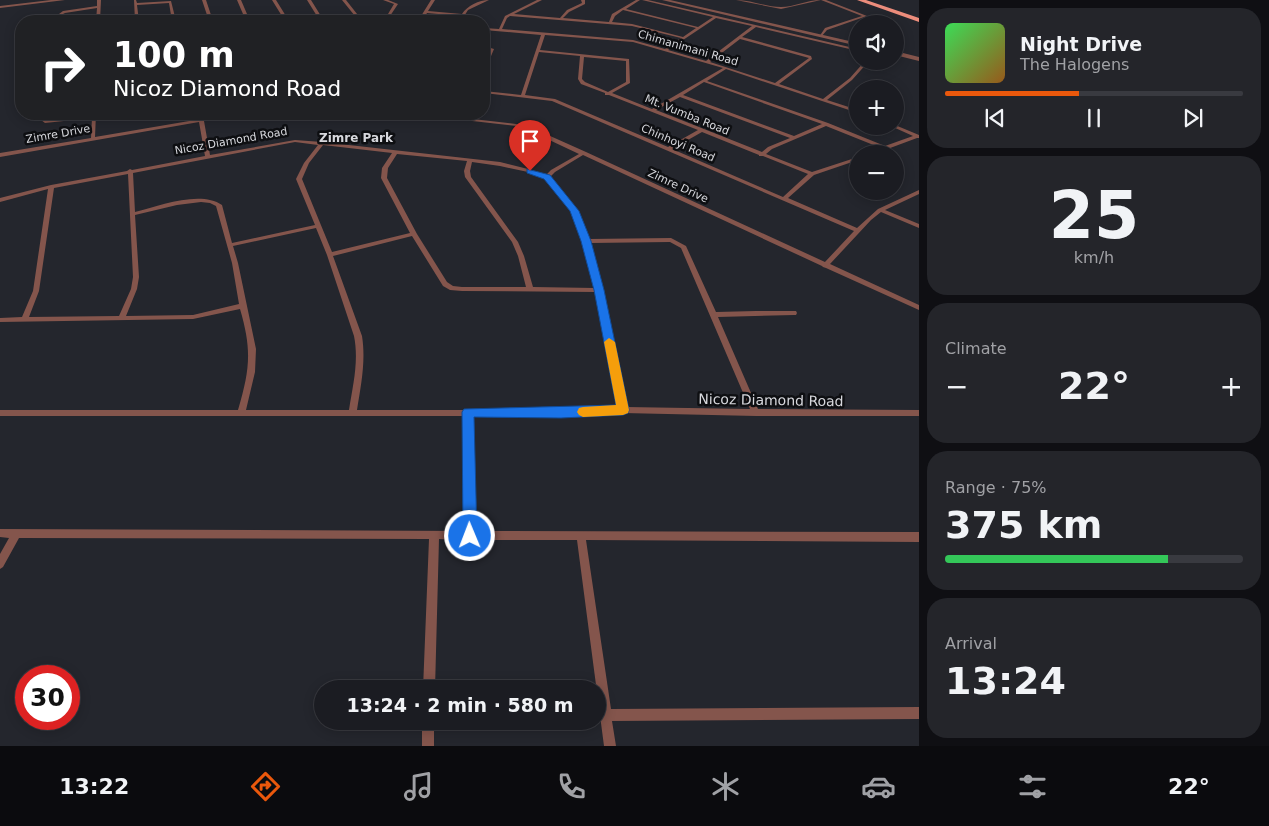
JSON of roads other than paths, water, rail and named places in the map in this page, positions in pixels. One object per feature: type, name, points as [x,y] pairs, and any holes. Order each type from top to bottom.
[{"type":"highway","points":[[860,0],[919,18]]},
{"type":"highway","points":[[870,0],[919,18]]},
{"type":"street","points":[[0,7],[63,0]]},
{"type":"street","points":[[98,15],[99,0]]},
{"type":"street","points":[[204,0],[209,15]]},
{"type":"street","points":[[239,0],[245,15]]},
{"type":"street","points":[[274,0],[283,15]]},
{"type":"street","points":[[308,0],[318,15]]},
{"type":"street","points":[[344,0],[355,15]]},
{"type":"street","points":[[385,0],[396,4],[389,15]]},
{"type":"street","points":[[424,15],[433,0]]},
{"type":"street","points":[[426,12],[462,15],[467,9],[487,0]]},
{"type":"street","points":[[500,30],[504,20],[509,15],[540,0]]},
{"type":"street","points":[[561,19],[568,11],[584,2],[583,0]]},
{"type":"street","points":[[610,23],[613,15],[638,0]]},
{"type":"street","points":[[644,0],[849,48]]},
{"type":"street","points":[[664,0],[849,43]]},
{"type":"street","points":[[738,0],[781,8],[820,0]]},
{"type":"street","points":[[820,36],[826,29],[865,16],[824,0]]},
{"type":"street","points":[[136,15],[135,2],[170,2],[173,15]]},
{"type":"street","points":[[61,15],[64,12],[98,7]]},
{"type":"street","points":[[622,9],[699,28]]},
{"type":"street","points":[[509,15],[638,26],[684,38]]},
{"type":"street","points":[[666,50],[715,17]]},
{"type":"street","points":[[707,62],[755,26]]},
{"type":"street","name":"Chimanimani Road","points":[[490,29],[633,41],[707,62],[849,109]]},
{"type":"street","points":[[523,96],[543,34]]},
{"type":"street","points":[[740,38],[810,56],[811,58],[774,84]]},
{"type":"street","points":[[536,51],[628,60],[628,83],[607,94]]},
{"type":"street","name":"Mt. Vumba Road","points":[[582,55],[581,82],[607,94],[812,174]]},
{"type":"street","points":[[904,55],[919,59]]},
{"type":"street","points":[[652,111],[726,68]]},
{"type":"street","points":[[823,101],[851,79],[859,70]]},
{"type":"street","points":[[704,81],[826,124],[878,145]]},
{"type":"street","name":"Chinhoyi Road","points":[[490,93],[552,100],[859,231]]},
{"type":"street","points":[[680,95],[795,138]]},
{"type":"street","points":[[43,120],[46,122],[60,120]]},
{"type":"street","points":[[93,138],[94,120]]},
{"type":"street","points":[[201,120],[208,156]]},
{"type":"street","name":"Zimre Drive","points":[[0,155],[201,120]]},
{"type":"street","name":"Zimre Drive","points":[[472,120],[528,128],[919,308]]},
{"type":"street","points":[[761,155],[770,148],[826,124]]},
{"type":"street","points":[[904,130],[918,136]]},
{"type":"street","points":[[669,149],[700,131]]},
{"type":"street","points":[[893,145],[918,136]]},
{"type":"street","name":"Nicoz Diamond Road","points":[[0,200],[51,187],[130,171],[289,142],[322,143],[500,164],[547,177]]},
{"type":"street","points":[[322,143],[299,179],[316,226],[330,255],[361,349],[360,368],[352,413]]},
{"type":"street","points":[[395,152],[385,168],[384,178],[414,234],[445,284],[452,288],[599,290]]},
{"type":"street","points":[[584,153],[553,171],[547,177],[575,211],[586,241],[599,290],[623,410]]},
{"type":"street","points":[[470,160],[467,171],[468,177],[515,242],[522,256],[530,289]]},
{"type":"street","points":[[785,198],[812,174],[849,161]]},
{"type":"street","points":[[121,318],[134,289],[134,214],[130,171]]},
{"type":"street","points":[[24,320],[36,291],[51,187]]},
{"type":"street","points":[[825,266],[869,219],[880,210],[919,192]]},
{"type":"street","points":[[134,214],[180,203],[210,201],[219,205],[231,245],[253,347],[254,362],[251,381],[241,414]]},
{"type":"street","points":[[880,210],[911,221],[919,226]]},
{"type":"street","points":[[911,221],[919,217]]},
{"type":"street","points":[[231,245],[316,226]]},
{"type":"street","points":[[330,255],[374,242],[414,234]]},
{"type":"street","points":[[586,241],[671,240],[680,243],[684,247],[756,413]]},
{"type":"street","points":[[0,320],[193,317],[243,306]]},
{"type":"street","points":[[713,315],[794,313]]},
{"type":"street","name":"Nicoz Diamond Road","points":[[0,413],[561,413],[623,410],[756,413],[919,413]]},
{"type":"street","points":[[468,412],[470,536]]},
{"type":"street","points":[[0,533],[919,537]]},
{"type":"street","points":[[0,564],[16,533]]},
{"type":"street","points":[[429,680],[434,535]]},
{"type":"street","points":[[581,535],[601,680]]},
{"type":"street","points":[[610,746],[606,715],[919,713]]},
{"type":"street","points":[[428,730],[428,746]]},
{"type":"district","name":"Zimre Park","points":[[356,138]]}]
